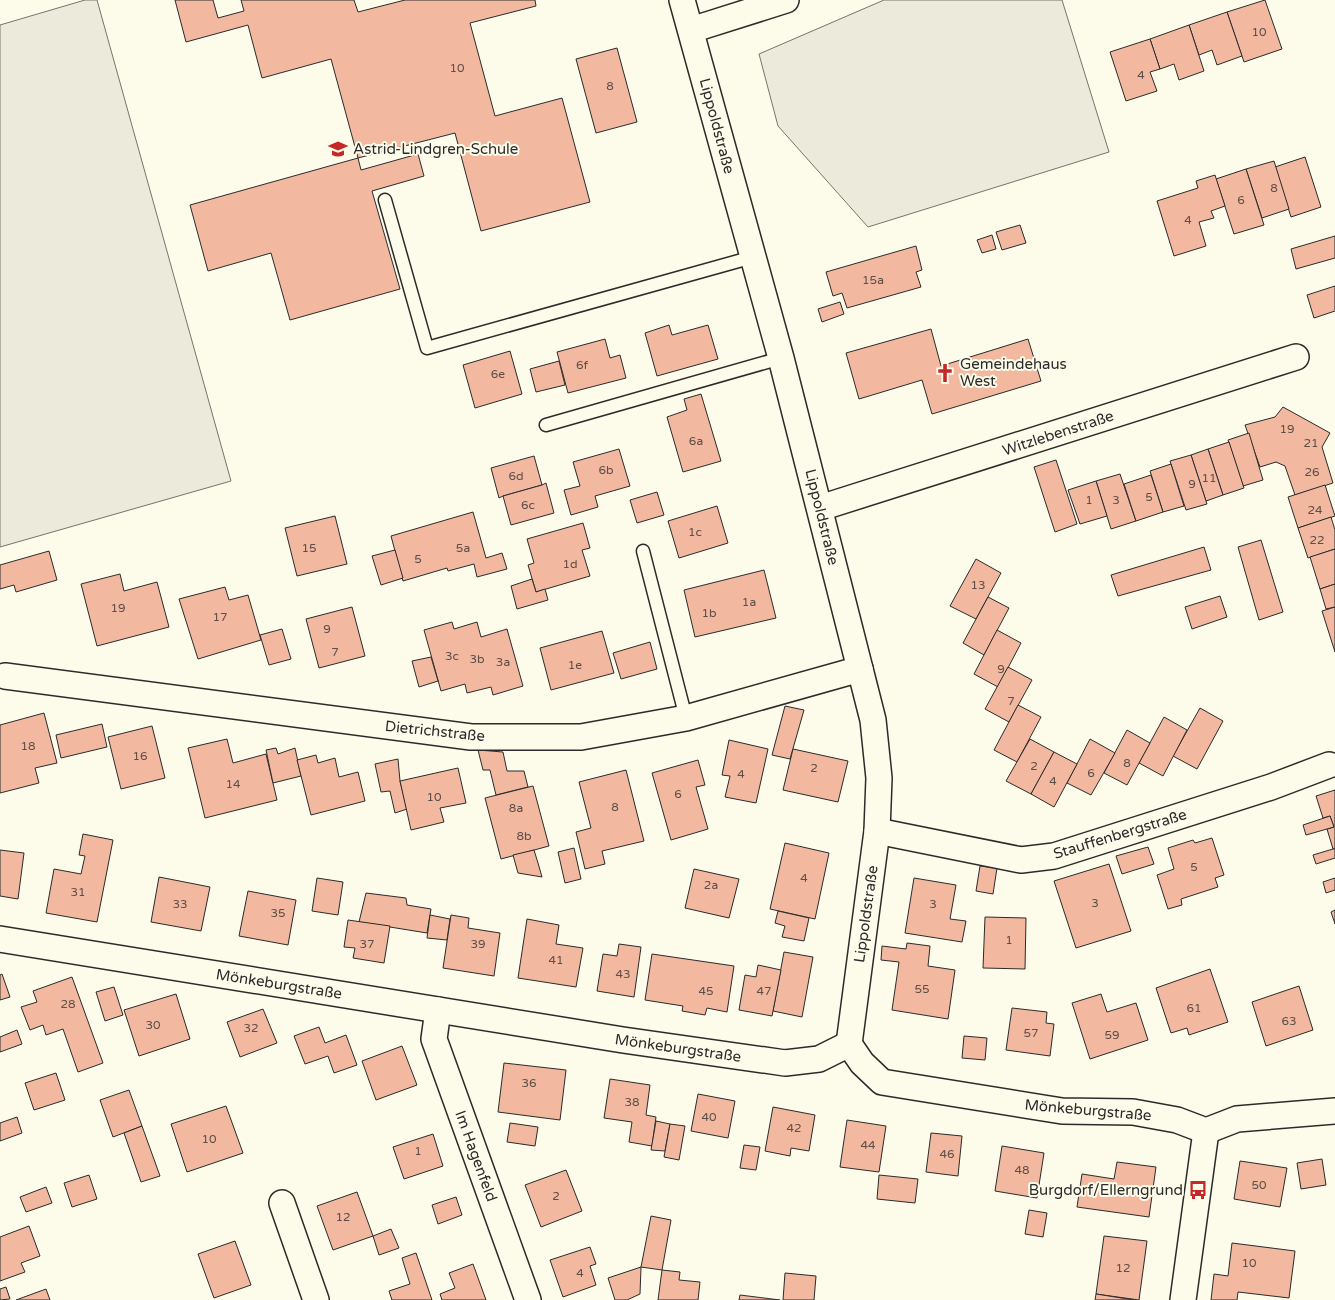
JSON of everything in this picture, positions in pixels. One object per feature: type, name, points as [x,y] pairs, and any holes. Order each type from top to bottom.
[{"type":"street","name":"Lippoldstraße","points":[[682,0],[781,358],[873,720],[879,778],[877,831],[849,1044]]},
{"type":"street","points":[[691,30],[786,0]]},
{"type":"street","name":"Witzlebenstraße","points":[[820,508],[1296,357]]},
{"type":"street","name":"Dietrichstraße","points":[[5,676],[471,737],[581,737],[686,718],[860,669]]},
{"type":"street","name":"Stauffenbergstraße","points":[[877,831],[1021,860],[1054,856],[1271,787],[1332,764]]},
{"type":"street","name":"Mönkeburgstraße","points":[[0,940],[623,1040],[785,1063],[819,1059],[849,1044],[862,1063],[882,1082],[1062,1111],[1133,1112],[1177,1120],[1206,1131]]},
{"type":"street","name":"Im Hagenfeld","points":[[438,1010],[434,1039],[528,1300]]},
{"type":"street","points":[[1183,1300],[1206,1131],[1237,1119],[1335,1110]]},
{"type":"street","points":[[282,1203],[316,1300]]},
{"type":"lane","points":[[385,200],[427,348],[753,257]]},
{"type":"lane","points":[[546,425],[781,358]]},
{"type":"lane","points":[[643,551],[686,718]]},
{"type":"shaded area","points":[[85,0],[97,0],[231,481],[0,547],[0,25]]},
{"type":"shaded area","points":[[884,0],[1062,0],[1109,152],[868,227],[778,126],[759,54]]},
{"type":"building","points":[[175,0],[213,0],[218,18],[244,11],[241,0],[354,0],[358,12],[405,0],[535,0],[536,6],[470,23],[495,116],[562,98],[590,202],[481,231],[455,133],[358,158],[331,59],[262,78],[248,25],[186,42]]},
{"type":"building","points":[[1265,0],[1282,49],[1244,62],[1227,12]]},
{"type":"building","points":[[1227,12],[1242,56],[1217,65],[1212,50],[1199,55],[1189,25]]},
{"type":"building","points":[[1189,25],[1204,71],[1179,80],[1174,64],[1160,69],[1150,39]]},
{"type":"building","points":[[1150,39],[1160,69],[1150,72],[1157,91],[1126,101],[1110,52]]},
{"type":"building","points":[[617,48],[637,122],[596,133],[576,59]]},
{"type":"building","points":[[418,154],[424,176],[372,191],[400,289],[290,320],[271,253],[208,271],[190,205],[358,158],[361,170]]},
{"type":"building","points":[[1305,157],[1321,207],[1291,217],[1275,167]]},
{"type":"building","points":[[1274,161],[1289,209],[1262,218],[1246,169]]},
{"type":"building","points":[[1246,169],[1264,225],[1234,234],[1216,179]]},
{"type":"building","points":[[1215,175],[1225,206],[1211,211],[1214,218],[1199,222],[1206,246],[1174,256],[1157,201],[1198,188],[1196,181]]},
{"type":"building","points":[[1020,225],[1026,243],[1002,250],[996,232]]},
{"type":"building","points":[[992,235],[996,249],[982,253],[977,240]]},
{"type":"building","points":[[1335,236],[1335,258],[1296,269],[1291,249]]},
{"type":"building","points":[[916,246],[922,270],[916,272],[921,287],[847,308],[842,293],[833,296],[826,272]]},
{"type":"building","points":[[1335,286],[1335,311],[1314,318],[1307,295]]},
{"type":"building","points":[[840,302],[844,314],[822,322],[818,309]]},
{"type":"building","points":[[669,325],[672,335],[708,325],[718,359],[657,376],[645,333]]},
{"type":"building","name":"Gemeindehaus West","points":[[931,329],[941,366],[1028,339],[1041,381],[932,414],[922,380],[859,399],[846,353]]},
{"type":"building","points":[[605,339],[610,358],[620,355],[626,378],[568,393],[557,352]]},
{"type":"building","points":[[510,351],[522,394],[475,408],[463,365]]},
{"type":"building","points":[[559,361],[565,385],[536,392],[530,369]]},
{"type":"building","points":[[701,394],[721,461],[683,472],[667,417],[687,410],[684,399]]},
{"type":"building","points":[[1283,407],[1330,433],[1322,447],[1333,483],[1295,495],[1285,466],[1276,462],[1260,467],[1245,425],[1275,417]]},
{"type":"building","points":[[1249,433],[1263,480],[1243,486],[1228,440]]},
{"type":"building","points":[[1229,442],[1244,488],[1223,495],[1208,449]]},
{"type":"building","points":[[619,449],[630,486],[595,496],[598,507],[571,515],[564,490],[580,486],[573,462]]},
{"type":"building","points":[[1208,449],[1223,495],[1206,501],[1191,455]]},
{"type":"building","points":[[1191,455],[1207,504],[1186,510],[1170,461]]},
{"type":"building","points":[[534,456],[542,485],[499,498],[491,468]]},
{"type":"building","points":[[1056,460],[1077,524],[1055,532],[1034,467]]},
{"type":"building","points":[[1171,464],[1184,506],[1163,512],[1150,471]]},
{"type":"building","points":[[1120,474],[1136,521],[1111,529],[1096,481]]},
{"type":"building","points":[[1151,475],[1163,512],[1136,521],[1124,484]]},
{"type":"building","points":[[1096,481],[1107,516],[1080,524],[1068,490]]},
{"type":"building","points":[[546,483],[554,513],[511,525],[503,496]]},
{"type":"building","points":[[1325,485],[1335,516],[1298,528],[1288,497]]},
{"type":"building","points":[[657,492],[664,515],[637,523],[630,500]]},
{"type":"building","points":[[717,506],[728,543],[679,558],[668,521]]},
{"type":"building","points":[[473,512],[486,558],[502,553],[507,569],[477,577],[474,564],[448,571],[447,568],[403,581],[391,536]]},
{"type":"building","points":[[335,516],[347,564],[297,576],[285,528]]},
{"type":"building","points":[[1331,517],[1335,530],[1335,549],[1308,558],[1298,528]]},
{"type":"building","points":[[583,523],[590,548],[582,550],[590,576],[536,592],[528,565],[534,563],[527,539]]},
{"type":"building","points":[[1261,540],[1283,612],[1259,620],[1238,547]]},
{"type":"building","points":[[1204,547],[1211,570],[1118,596],[1111,575]]},
{"type":"building","points":[[1335,549],[1335,584],[1320,589],[1310,557]]},
{"type":"building","points":[[395,550],[403,578],[381,585],[372,556]]},
{"type":"building","points":[[49,551],[57,580],[16,592],[14,585],[0,589],[0,565]]},
{"type":"building","points":[[976,559],[1001,573],[976,619],[950,606]]},
{"type":"building","points":[[764,570],[776,618],[695,637],[684,590]]},
{"type":"building","points":[[120,574],[124,591],[157,582],[169,627],[97,646],[81,584]]},
{"type":"building","points":[[532,579],[536,592],[545,589],[548,600],[517,609],[511,586]]},
{"type":"building","points":[[1335,584],[1335,607],[1326,609],[1320,589]]},
{"type":"building","points":[[225,587],[229,600],[248,595],[261,640],[198,659],[179,599]]},
{"type":"building","points":[[1220,596],[1227,617],[1192,629],[1185,607]]},
{"type":"building","points":[[988,597],[1009,608],[984,655],[963,643]]},
{"type":"building","points":[[352,607],[365,656],[319,668],[306,619]]},
{"type":"building","points":[[1335,607],[1335,652],[1322,611]]},
{"type":"building","points":[[452,622],[454,629],[477,622],[481,637],[507,629],[523,686],[493,695],[491,687],[467,693],[465,684],[441,691],[424,630]]},
{"type":"building","points":[[282,629],[291,659],[269,665],[260,635]]},
{"type":"building","points":[[997,630],[1021,643],[998,687],[974,674]]},
{"type":"building","points":[[602,631],[614,673],[551,690],[540,648]]},
{"type":"building","points":[[650,642],[657,669],[621,679],[613,653]]},
{"type":"building","points":[[431,657],[438,681],[419,687],[412,661]]},
{"type":"building","points":[[1008,667],[1032,680],[1009,722],[985,709]]},
{"type":"building","points":[[1018,705],[1041,717],[1017,762],[994,750]]},
{"type":"building","points":[[785,706],[804,710],[790,759],[772,755]]},
{"type":"building","points":[[1200,708],[1223,721],[1197,769],[1173,756]]},
{"type":"building","points":[[44,713],[57,763],[35,768],[39,783],[0,793],[0,725]]},
{"type":"building","points":[[1164,717],[1187,730],[1163,776],[1139,763]]},
{"type":"building","points":[[102,724],[107,747],[61,758],[56,735]]},
{"type":"building","points":[[152,726],[165,778],[121,789],[108,737]]},
{"type":"building","points":[[1127,730],[1150,743],[1127,785],[1104,773]]},
{"type":"building","points":[[227,739],[233,763],[266,754],[277,800],[205,818],[188,748]]},
{"type":"building","points":[[1030,739],[1054,752],[1031,794],[1006,781]]},
{"type":"building","points":[[1090,739],[1115,753],[1091,795],[1067,783]]},
{"type":"building","points":[[729,740],[768,749],[756,803],[725,797],[730,776],[722,775]]},
{"type":"building","points":[[276,748],[278,754],[295,748],[301,776],[273,783],[266,750]]},
{"type":"building","points":[[793,749],[848,761],[838,802],[783,790]]},
{"type":"building","points":[[478,750],[503,752],[507,771],[524,771],[528,787],[496,795],[490,770],[483,770]]},
{"type":"building","points":[[1054,752],[1077,764],[1054,807],[1031,794]]},
{"type":"building","points":[[316,755],[318,763],[335,758],[339,777],[358,772],[365,801],[311,815],[297,760]]},
{"type":"building","points":[[398,759],[400,781],[407,809],[395,813],[390,791],[381,792],[375,764]]},
{"type":"building","points":[[698,760],[705,785],[696,787],[708,829],[671,840],[652,773]]},
{"type":"building","points":[[458,768],[466,803],[440,808],[444,822],[411,830],[400,781]]},
{"type":"building","points":[[626,770],[644,841],[602,851],[605,864],[585,869],[576,832],[591,828],[579,782]]},
{"type":"building","points":[[533,786],[549,846],[501,859],[485,798]]},
{"type":"building","points":[[1335,790],[1335,849],[1333,849],[1327,829],[1334,827],[1330,816],[1323,818],[1316,796]]},
{"type":"building","points":[[1330,816],[1334,827],[1306,835],[1303,825]]},
{"type":"building","points":[[83,834],[113,840],[97,922],[46,913],[54,869],[81,874],[85,856],[79,855]]},
{"type":"building","points":[[1212,838],[1224,875],[1215,878],[1218,887],[1181,899],[1182,905],[1168,909],[1157,875],[1174,869],[1168,848],[1193,840],[1195,843]]},
{"type":"building","points":[[785,843],[829,853],[815,919],[770,909]]},
{"type":"building","points":[[1148,847],[1154,864],[1122,874],[1116,856]]},
{"type":"building","points":[[574,848],[581,879],[565,883],[558,852]]},
{"type":"building","points":[[1335,849],[1335,858],[1316,864],[1313,855]]},
{"type":"building","points":[[0,850],[24,853],[18,899],[0,896]]},
{"type":"building","points":[[534,850],[542,877],[518,873],[513,855]]},
{"type":"building","points":[[1109,864],[1131,931],[1076,948],[1054,881]]},
{"type":"building","points":[[980,866],[997,868],[993,894],[976,891]]},
{"type":"building","points":[[694,869],[739,879],[729,918],[685,908]]},
{"type":"building","points":[[159,877],[210,887],[201,931],[151,922]]},
{"type":"building","points":[[317,878],[343,882],[338,915],[312,911]]},
{"type":"building","points":[[914,878],[956,885],[950,919],[966,921],[962,942],[905,933]]},
{"type":"building","points":[[1335,878],[1335,890],[1326,893],[1323,882]]},
{"type":"building","points":[[248,891],[296,900],[288,945],[239,936]]},
{"type":"building","points":[[366,893],[406,898],[407,905],[431,909],[427,933],[359,922]]},
{"type":"building","points":[[1335,910],[1335,924],[1331,912]]},
{"type":"building","points":[[778,911],[809,918],[804,941],[782,937],[785,926],[775,923]]},
{"type":"building","points":[[430,915],[450,919],[447,940],[427,938]]},
{"type":"building","points":[[451,915],[469,918],[468,928],[500,933],[494,976],[443,968]]},
{"type":"building","points":[[985,917],[1026,918],[1025,969],[983,968]]},
{"type":"building","points":[[527,919],[559,925],[556,944],[583,948],[576,987],[518,978]]},
{"type":"building","points":[[348,920],[390,926],[384,963],[353,958],[355,948],[344,947]]},
{"type":"building","points":[[907,943],[930,946],[928,966],[955,970],[948,1019],[892,1010],[899,962],[881,960],[882,946],[906,949]]},
{"type":"building","points":[[619,944],[641,947],[634,997],[597,991],[603,954],[617,956]]},
{"type":"building","points":[[784,952],[813,957],[802,1017],[773,1011]]},
{"type":"building","points":[[652,954],[734,966],[727,1012],[707,1008],[705,1015],[682,1011],[683,1006],[645,1000]]},
{"type":"building","points":[[758,965],[781,970],[772,1016],[739,1010],[745,975],[756,977]]},
{"type":"building","points":[[1210,969],[1228,1022],[1189,1035],[1187,1028],[1171,1033],[1156,988]]},
{"type":"building","points":[[2,974],[10,997],[0,1000],[0,975]]},
{"type":"building","points":[[72,977],[103,1063],[78,1072],[63,1029],[46,1035],[43,1025],[30,1030],[21,1007],[37,1002],[33,991]]},
{"type":"building","points":[[1299,986],[1313,1030],[1266,1046],[1252,1002]]},
{"type":"building","points":[[114,987],[123,1015],[105,1021],[96,992]]},
{"type":"building","points":[[176,994],[190,1039],[139,1056],[124,1010]]},
{"type":"building","points":[[1101,994],[1107,1012],[1136,1003],[1148,1040],[1090,1059],[1072,1003]]},
{"type":"building","points":[[1012,1008],[1047,1012],[1046,1023],[1054,1024],[1050,1056],[1006,1050]]},
{"type":"building","points":[[263,1009],[277,1043],[240,1057],[227,1022]]},
{"type":"building","points":[[319,1027],[325,1043],[346,1035],[357,1065],[334,1073],[328,1056],[305,1064],[294,1036]]},
{"type":"building","points":[[17,1030],[22,1044],[0,1052],[0,1037]]},
{"type":"building","points":[[964,1036],[987,1038],[985,1060],[962,1058]]},
{"type":"building","points":[[402,1046],[417,1085],[376,1100],[362,1061]]},
{"type":"building","points":[[504,1063],[566,1070],[560,1120],[498,1112]]},
{"type":"building","points":[[56,1073],[65,1100],[34,1110],[25,1083]]},
{"type":"building","points":[[610,1079],[650,1085],[646,1115],[656,1117],[652,1146],[629,1142],[632,1122],[604,1118]]},
{"type":"building","points":[[129,1090],[142,1126],[113,1137],[100,1100]]},
{"type":"building","points":[[698,1094],[735,1101],[728,1138],[691,1131]]},
{"type":"building","points":[[226,1106],[243,1153],[187,1172],[171,1124]]},
{"type":"building","points":[[773,1107],[815,1115],[809,1151],[791,1148],[790,1156],[765,1151]]},
{"type":"building","points":[[17,1117],[22,1133],[0,1141],[0,1123]]},
{"type":"building","points":[[847,1120],[886,1126],[879,1172],[840,1167]]},
{"type":"building","points":[[656,1121],[670,1124],[665,1151],[651,1150]]},
{"type":"building","points":[[510,1123],[538,1127],[535,1146],[507,1142]]},
{"type":"building","points":[[670,1124],[685,1126],[679,1160],[664,1157]]},
{"type":"building","points":[[142,1126],[160,1176],[141,1182],[124,1133]]},
{"type":"building","points":[[931,1133],[962,1136],[958,1176],[926,1172]]},
{"type":"building","points":[[433,1134],[443,1166],[404,1179],[393,1147]]},
{"type":"building","points":[[744,1145],[760,1147],[756,1170],[740,1168]]},
{"type":"building","points":[[1002,1146],[1044,1153],[1037,1198],[995,1191]]},
{"type":"building","points":[[1322,1159],[1326,1185],[1301,1189],[1297,1163]]},
{"type":"building","points":[[1240,1161],[1287,1168],[1280,1207],[1234,1199]]},
{"type":"building","points":[[1117,1162],[1156,1167],[1149,1217],[1077,1207],[1082,1174],[1114,1179]]},
{"type":"building","points":[[566,1170],[582,1211],[541,1227],[525,1185]]},
{"type":"building","points":[[89,1175],[97,1199],[72,1207],[64,1183]]},
{"type":"building","points":[[879,1175],[918,1179],[915,1203],[877,1199]]},
{"type":"building","points":[[46,1187],[52,1203],[26,1212],[20,1197]]},
{"type":"building","points":[[357,1192],[373,1236],[333,1250],[317,1206]]},
{"type":"building","points":[[456,1197],[462,1215],[438,1224],[432,1205]]},
{"type":"building","points":[[1029,1210],[1047,1213],[1043,1237],[1025,1234]]},
{"type":"building","points":[[651,1216],[671,1220],[662,1270],[641,1267]]},
{"type":"building","points":[[29,1226],[40,1256],[21,1263],[25,1272],[0,1281],[0,1237]]},
{"type":"building","points":[[391,1229],[399,1248],[379,1255],[373,1236]]},
{"type":"building","points":[[1104,1236],[1147,1241],[1139,1300],[1096,1294]]},
{"type":"building","points":[[235,1241],[251,1285],[214,1298],[198,1254]]},
{"type":"building","points":[[1232,1243],[1295,1251],[1289,1298],[1238,1292],[1237,1300],[1211,1300],[1214,1274],[1228,1276]]},
{"type":"building","points":[[590,1247],[596,1264],[590,1266],[596,1285],[563,1297],[550,1260]]},
{"type":"building","points":[[416,1253],[432,1300],[392,1300],[389,1291],[410,1284],[402,1258]]},
{"type":"building","points":[[473,1264],[486,1300],[442,1300],[440,1294],[455,1288],[449,1273]]},
{"type":"building","points":[[641,1267],[640,1294],[627,1300],[615,1300],[608,1278]]},
{"type":"building","points":[[662,1270],[680,1272],[679,1280],[700,1282],[698,1300],[658,1300]]},
{"type":"building","points":[[785,1273],[816,1276],[814,1300],[783,1300]]},
{"type":"building","points":[[6,1287],[10,1299],[0,1300],[0,1289]]},
{"type":"building","points":[[46,1289],[50,1300],[16,1300]]},
{"type":"building","points":[[1096,1294],[1134,1300],[1095,1300]]},
{"type":"building","points":[[740,1295],[780,1300],[739,1300]]},
{"type":"place","name":"Astrid-Lindgren-Schule","points":[[338,149]]},
{"type":"place","name":"Gemeindehaus West","points":[[945,373]]},
{"type":"place","name":"Burgdorf/Ellerngrund","points":[[1198,1190]]}]
